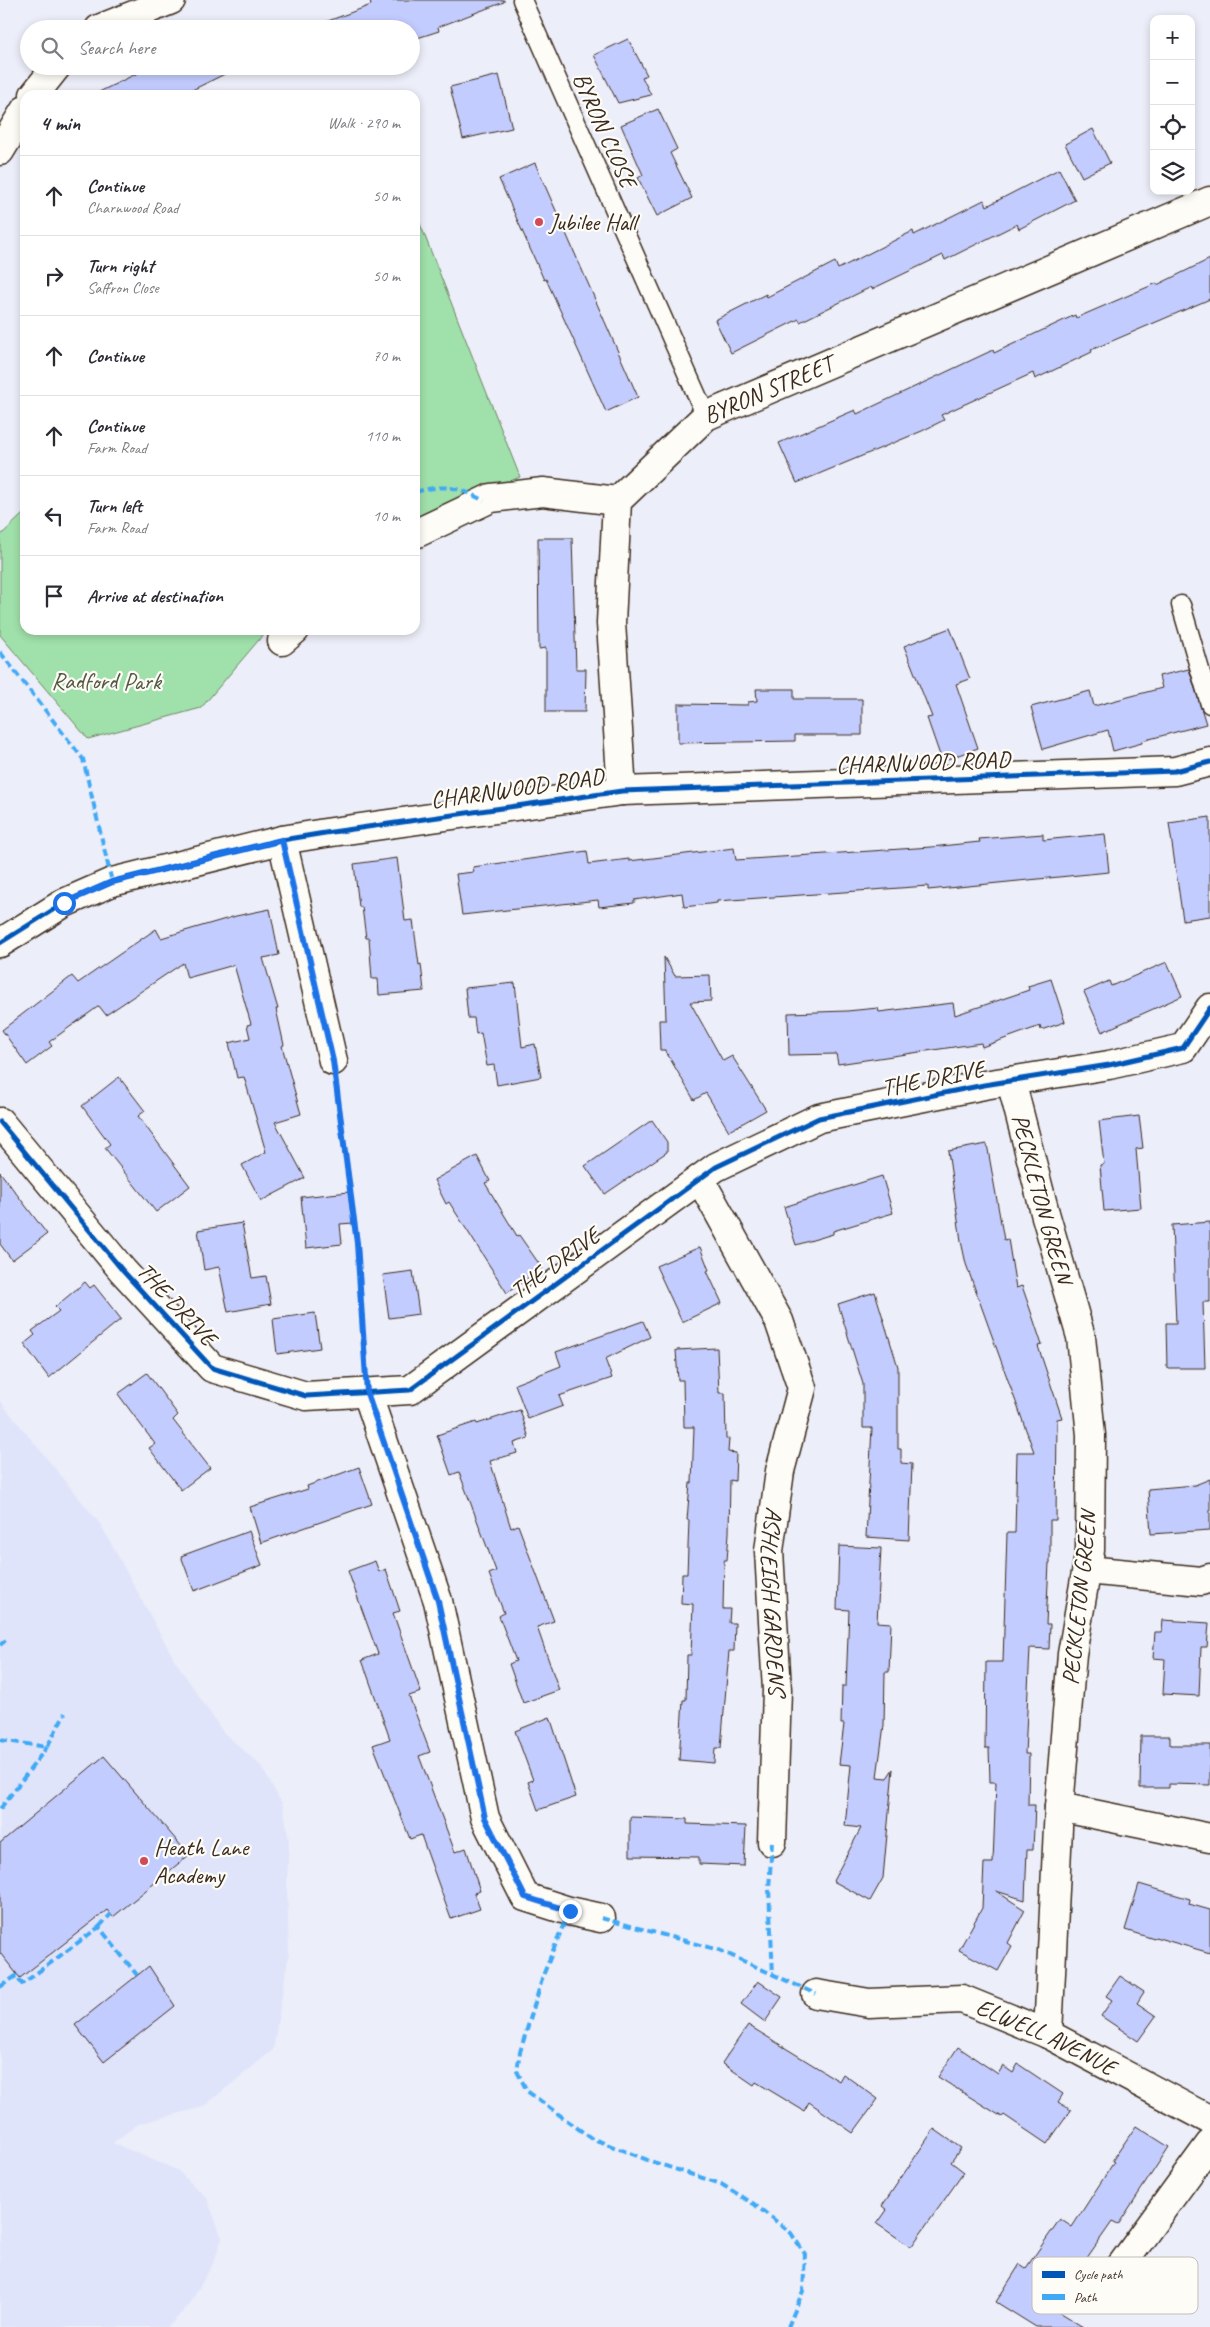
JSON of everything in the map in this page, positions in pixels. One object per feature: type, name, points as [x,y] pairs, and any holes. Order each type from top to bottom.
[{"type":"street","points":[[112,20],[131,7],[171,0]]},
{"type":"street","points":[[38,90],[50,75]]},
{"type":"street","points":[[0,151],[20,118]]},
{"type":"street","name":"BYRON STREET","points":[[617,501],[706,416],[1210,201]]},
{"type":"street","points":[[420,532],[491,498],[543,492],[617,501],[611,623],[622,792]]},
{"type":"street","name":"CHARNWOOD ROAD","points":[[0,943],[64,903],[112,882],[282,840],[622,792],[1175,771],[1210,762]]},
{"type":"street","points":[[282,840],[333,1061]]},
{"type":"street","name":"THE DRIVE","points":[[0,1122],[123,1271],[212,1368],[306,1396],[410,1390],[716,1167],[819,1118],[1011,1081],[1109,1066],[1183,1048],[1210,1008]]},
{"type":"street","name":"PECKLETON GREEN","points":[[1011,1081],[1045,1213],[1081,1337],[1091,1435],[1090,1550],[1072,1654],[1059,1807],[1048,2034]]},
{"type":"street","name":"ASHLEIGH GARDENS","points":[[700,1179],[779,1320],[802,1388],[780,1470],[770,1551],[777,1690],[772,1842]]},
{"type":"street","points":[[367,1393],[438,1601],[485,1818],[525,1897],[570,1911],[601,1918]]},
{"type":"street","points":[[1087,1570],[1201,1580],[1210,1578]]},
{"type":"street","points":[[1059,1807],[1210,1838]]},
{"type":"street","name":"ELWELL AVENUE","points":[[816,1994],[869,2003],[962,1999],[1048,2034],[1210,2120]]},
{"type":"street","points":[[1128,2257],[1210,2144]]},
{"type":"lane","name":"BYRON CLOSE","points":[[522,0],[706,416]]},
{"type":"lane","points":[[1182,604],[1210,704]]},
{"type":"path","points":[[333,1061],[357,1243],[367,1393]]},
{"type":"shaded area","name":"Heath Lane Academy","points":[[0,1401],[101,1525],[174,1659],[223,1732],[261,1766],[283,1805],[289,1840],[287,1883],[289,1953],[273,2050],[203,2107],[138,2124],[113,2143],[177,2170],[207,2198],[222,2238],[214,2262],[189,2305],[168,2327],[0,2327]]},
{"type":"green space","points":[[420,224],[520,477],[420,519]]},
{"type":"green space","name":"Radford Park","points":[[20,517],[20,635],[263,635],[201,708],[88,739],[0,635],[0,536]]},
{"type":"building","points":[[370,0],[504,0],[504,2],[438,27],[439,31],[420,37],[420,20],[331,20],[371,5]]},
{"type":"building","points":[[628,39],[647,75],[642,77],[651,95],[618,103],[594,55]]},
{"type":"building","points":[[134,75],[223,75],[192,90],[103,90]]},
{"type":"building","points":[[499,75],[512,128],[463,139],[450,87]]},
{"type":"building","points":[[658,109],[677,149],[670,153],[692,198],[657,216],[638,178],[643,175],[621,125]]},
{"type":"building","points":[[1093,129],[1110,163],[1082,177],[1065,144]]},
{"type":"building","points":[[535,163],[638,397],[606,412],[499,179]]},
{"type":"building","points":[[1059,169],[1075,200],[1019,229],[1017,224],[945,260],[943,255],[872,289],[871,287],[800,322],[799,319],[731,353],[715,320],[766,294],[767,297],[835,262],[838,269],[913,231],[914,235],[984,200],[987,206]]},
{"type":"building","points":[[1210,259],[1210,299],[1091,350],[1092,352],[1035,379],[1033,373],[941,415],[944,420],[922,431],[797,483],[779,443],[855,410],[857,414],[993,350],[994,353],[1075,315],[1076,318],[1157,283],[1157,285]]},
{"type":"building","points":[[538,538],[572,538],[576,669],[586,669],[585,712],[546,712],[546,648],[539,649]]},
{"type":"building","points":[[950,628],[970,679],[956,684],[978,748],[942,761],[927,718],[932,717],[904,646]]},
{"type":"building","points":[[1189,669],[1206,724],[1142,741],[1142,743],[1113,751],[1108,730],[1043,749],[1031,707],[1090,691],[1094,706],[1162,688],[1159,676]]},
{"type":"building","points":[[756,689],[794,689],[794,699],[862,699],[862,735],[795,735],[795,741],[678,743],[678,704],[748,705],[748,702],[757,701]]},
{"type":"building","points":[[1210,817],[1210,916],[1183,920],[1169,823]]},
{"type":"building","points":[[1043,834],[1043,840],[1105,834],[1109,872],[928,890],[928,886],[717,901],[717,903],[684,907],[682,893],[634,900],[634,903],[599,907],[598,900],[462,915],[456,874],[474,872],[473,867],[587,851],[589,864],[734,848],[736,860],[931,847],[980,842],[979,839]]},
{"type":"building","points":[[397,858],[405,921],[413,920],[424,991],[379,995],[378,979],[372,979],[369,938],[366,938],[362,907],[359,907],[354,864]]},
{"type":"building","points":[[270,909],[279,955],[263,958],[278,1009],[276,1009],[284,1045],[282,1046],[301,1114],[275,1122],[305,1178],[261,1201],[242,1165],[266,1152],[244,1077],[237,1078],[229,1043],[250,1038],[247,1025],[251,1024],[234,965],[187,978],[183,963],[106,1015],[99,1006],[49,1042],[52,1046],[27,1065],[2,1030],[72,976],[78,983],[156,929],[161,938],[236,916]]},
{"type":"building","points":[[664,957],[675,976],[710,975],[711,1001],[690,1002],[723,1061],[732,1056],[766,1110],[729,1131],[706,1093],[694,1100],[665,1050],[660,1050],[659,1020],[666,1020]]},
{"type":"building","points":[[1167,962],[1182,996],[1102,1032],[1084,992],[1109,981],[1111,986]]},
{"type":"building","points":[[1051,979],[1065,1022],[1041,1030],[1040,1026],[982,1047],[981,1043],[838,1064],[836,1054],[789,1055],[788,1013],[878,1008],[879,1012],[953,1003],[955,1015],[1029,990],[1028,986]]},
{"type":"building","points":[[515,983],[522,1047],[535,1044],[541,1077],[497,1085],[494,1065],[487,1066],[481,1033],[476,1034],[474,1018],[468,1018],[465,988]]},
{"type":"building","points":[[119,1077],[145,1111],[138,1116],[190,1186],[156,1212],[105,1148],[110,1144],[82,1106]]},
{"type":"building","points":[[1139,1116],[1143,1148],[1136,1149],[1141,1208],[1104,1211],[1100,1165],[1104,1164],[1099,1121]]},
{"type":"building","points":[[652,1120],[667,1142],[667,1152],[605,1194],[585,1166]]},
{"type":"building","points":[[987,1144],[1004,1240],[1008,1239],[1016,1288],[1022,1286],[1042,1345],[1038,1346],[1062,1418],[1057,1419],[1056,1520],[1050,1520],[1050,1563],[1046,1624],[1050,1624],[1049,1649],[1030,1648],[1025,1754],[1029,1754],[1028,1805],[1035,1805],[1033,1850],[1027,1850],[1025,1900],[996,1891],[1025,1910],[1008,1943],[1012,1946],[998,1971],[959,1950],[982,1908],[984,1863],[993,1863],[996,1782],[990,1782],[989,1748],[985,1748],[986,1662],[1003,1662],[1007,1533],[1015,1533],[1017,1452],[1034,1452],[966,1264],[961,1241],[948,1151]]},
{"type":"building","points":[[477,1156],[490,1181],[485,1183],[517,1236],[519,1235],[542,1268],[507,1293],[449,1202],[446,1204],[434,1180]]},
{"type":"building","points":[[0,1172],[47,1234],[12,1260],[0,1244]]},
{"type":"building","points":[[882,1176],[893,1213],[833,1231],[833,1234],[796,1245],[784,1207]]},
{"type":"building","points":[[349,1192],[353,1223],[340,1224],[342,1244],[306,1248],[301,1197]]},
{"type":"building","points":[[1210,1222],[1210,1302],[1203,1302],[1205,1368],[1167,1368],[1166,1323],[1176,1323],[1172,1225]]},
{"type":"building","points":[[242,1223],[252,1278],[266,1276],[271,1304],[228,1312],[219,1267],[204,1270],[198,1230]]},
{"type":"building","points":[[700,1247],[709,1270],[707,1271],[722,1303],[682,1322],[656,1266]]},
{"type":"building","points":[[413,1271],[419,1314],[389,1318],[383,1275]]},
{"type":"building","points":[[85,1282],[90,1288],[94,1285],[121,1319],[49,1378],[24,1344],[35,1335],[32,1331],[59,1311],[55,1307]]},
{"type":"building","points":[[875,1292],[898,1367],[898,1449],[901,1449],[901,1463],[912,1464],[909,1540],[866,1537],[872,1428],[863,1428],[863,1384],[838,1304]]},
{"type":"building","points":[[315,1313],[320,1348],[277,1354],[273,1319]]},
{"type":"building","points":[[643,1321],[650,1337],[605,1359],[612,1378],[559,1396],[563,1406],[528,1419],[515,1384],[561,1366],[556,1352]]},
{"type":"building","points":[[717,1348],[719,1393],[725,1393],[726,1439],[729,1439],[728,1452],[736,1453],[735,1481],[730,1480],[729,1533],[727,1560],[724,1560],[723,1609],[730,1609],[729,1623],[735,1623],[734,1651],[729,1651],[721,1748],[715,1748],[714,1763],[679,1760],[683,1700],[686,1700],[687,1655],[691,1655],[693,1604],[681,1603],[682,1574],[687,1574],[689,1520],[687,1520],[690,1483],[692,1483],[694,1427],[684,1427],[683,1380],[678,1380],[676,1350]]},
{"type":"building","points":[[147,1373],[178,1415],[173,1420],[210,1468],[181,1490],[149,1448],[155,1444],[118,1394]]},
{"type":"building","points":[[520,1410],[529,1438],[514,1443],[517,1453],[490,1461],[511,1528],[518,1525],[554,1621],[537,1627],[559,1690],[523,1703],[509,1664],[516,1661],[499,1616],[504,1613],[489,1574],[496,1571],[459,1472],[451,1475],[437,1435]]},
{"type":"building","points":[[359,1467],[372,1504],[261,1543],[250,1507],[308,1489],[307,1486]]},
{"type":"building","points":[[1210,1479],[1210,1530],[1151,1534],[1148,1489],[1195,1485]]},
{"type":"building","points":[[249,1531],[262,1565],[194,1591],[181,1556]]},
{"type":"building","points":[[839,1546],[881,1548],[877,1622],[891,1623],[889,1672],[885,1672],[884,1725],[877,1777],[887,1778],[893,1769],[883,1878],[870,1901],[833,1881],[861,1828],[845,1826],[851,1765],[839,1764],[844,1724],[841,1724],[842,1686],[846,1686],[849,1610],[837,1609]]},
{"type":"building","points":[[375,1561],[379,1572],[386,1569],[400,1611],[393,1613],[421,1692],[409,1696],[430,1752],[419,1756],[455,1852],[466,1848],[480,1891],[474,1893],[480,1909],[451,1919],[421,1835],[410,1839],[373,1745],[390,1739],[362,1660],[378,1654],[348,1571]]},
{"type":"building","points":[[1163,1620],[1209,1623],[1207,1647],[1201,1647],[1199,1696],[1163,1694],[1165,1659],[1153,1658],[1155,1632],[1162,1632]]},
{"type":"building","points":[[550,1717],[576,1797],[538,1810],[528,1782],[533,1780],[515,1731]]},
{"type":"building","points":[[1141,1736],[1170,1736],[1170,1745],[1210,1745],[1210,1785],[1169,1784],[1169,1788],[1140,1788]]},
{"type":"building","points":[[104,1756],[189,1855],[113,1917],[107,1910],[20,1978],[0,1953],[0,1843]]},
{"type":"building","points":[[630,1817],[687,1819],[687,1824],[746,1826],[744,1866],[699,1864],[699,1857],[630,1856]]},
{"type":"building","points":[[1139,1884],[1190,1899],[1189,1904],[1210,1910],[1210,1953],[1125,1930]]},
{"type":"building","points":[[149,1966],[175,2006],[104,2062],[75,2025]]},
{"type":"building","points":[[1120,1976],[1144,1992],[1137,2003],[1156,2016],[1138,2041],[1101,2016],[1112,2000],[1106,1996]]},
{"type":"building","points":[[758,1981],[782,1997],[765,2022],[741,2004]]},
{"type":"building","points":[[748,2025],[839,2081],[843,2074],[878,2099],[853,2133],[809,2102],[804,2111],[756,2082],[754,2085],[722,2063]]},
{"type":"building","points":[[958,2047],[998,2074],[1003,2066],[1013,2073],[1018,2064],[1063,2094],[1058,2102],[1071,2110],[1047,2144],[1004,2115],[1002,2117],[938,2077]]},
{"type":"building","points":[[1136,2126],[1169,2147],[1118,2225],[1112,2222],[1088,2257],[1034,2257],[1060,2219],[1072,2227],[1114,2162],[1112,2161]]},
{"type":"building","points":[[934,2129],[961,2148],[951,2162],[964,2172],[911,2247],[877,2224],[887,2210],[882,2206]]},
{"type":"building","points":[[1032,2259],[1032,2314],[1062,2314],[1083,2327],[1036,2327],[996,2302],[1020,2264],[1026,2268]]},
{"type":"marked path","points":[[420,491],[443,487],[458,489],[484,501]]},
{"type":"marked path","points":[[0,652],[83,759],[112,882]]},
{"type":"marked path","points":[[0,1645],[6,1640]]},
{"type":"marked path","points":[[0,1740],[47,1747],[65,1713]]},
{"type":"marked path","points":[[0,1809],[47,1747]]},
{"type":"marked path","points":[[772,1842],[769,1889],[773,1975]]},
{"type":"marked path","points":[[569,1911],[544,1973],[520,2052],[517,2071],[527,2091],[591,2138],[650,2161],[721,2184],[754,2204],[791,2233],[805,2254],[803,2291],[788,2327]]},
{"type":"marked path","points":[[99,1927],[111,1914]]},
{"type":"marked path","points":[[601,1918],[719,1950],[816,1994]]},
{"type":"marked path","points":[[0,1987],[16,1976],[22,1984],[99,1927],[137,1975]]},
{"type":"cycle path","points":[[0,943],[64,903],[112,882],[282,840],[325,833],[622,791],[1175,771],[1210,762]]},
{"type":"cycle path","points":[[0,1122],[123,1271],[212,1368],[306,1396],[410,1390],[716,1167],[819,1118],[984,1085],[1109,1065],[1183,1048],[1210,1008]]},
{"type":"place","name":"Jubilee Hall","points":[[539,222]]},
{"type":"place","name":"Heath Lane Academy","points":[[144,1861]]},
{"type":"route","points":[[64,903],[112,882],[282,840],[333,1061],[357,1243],[367,1393],[438,1601],[485,1818],[525,1897],[570,1911]]}]
